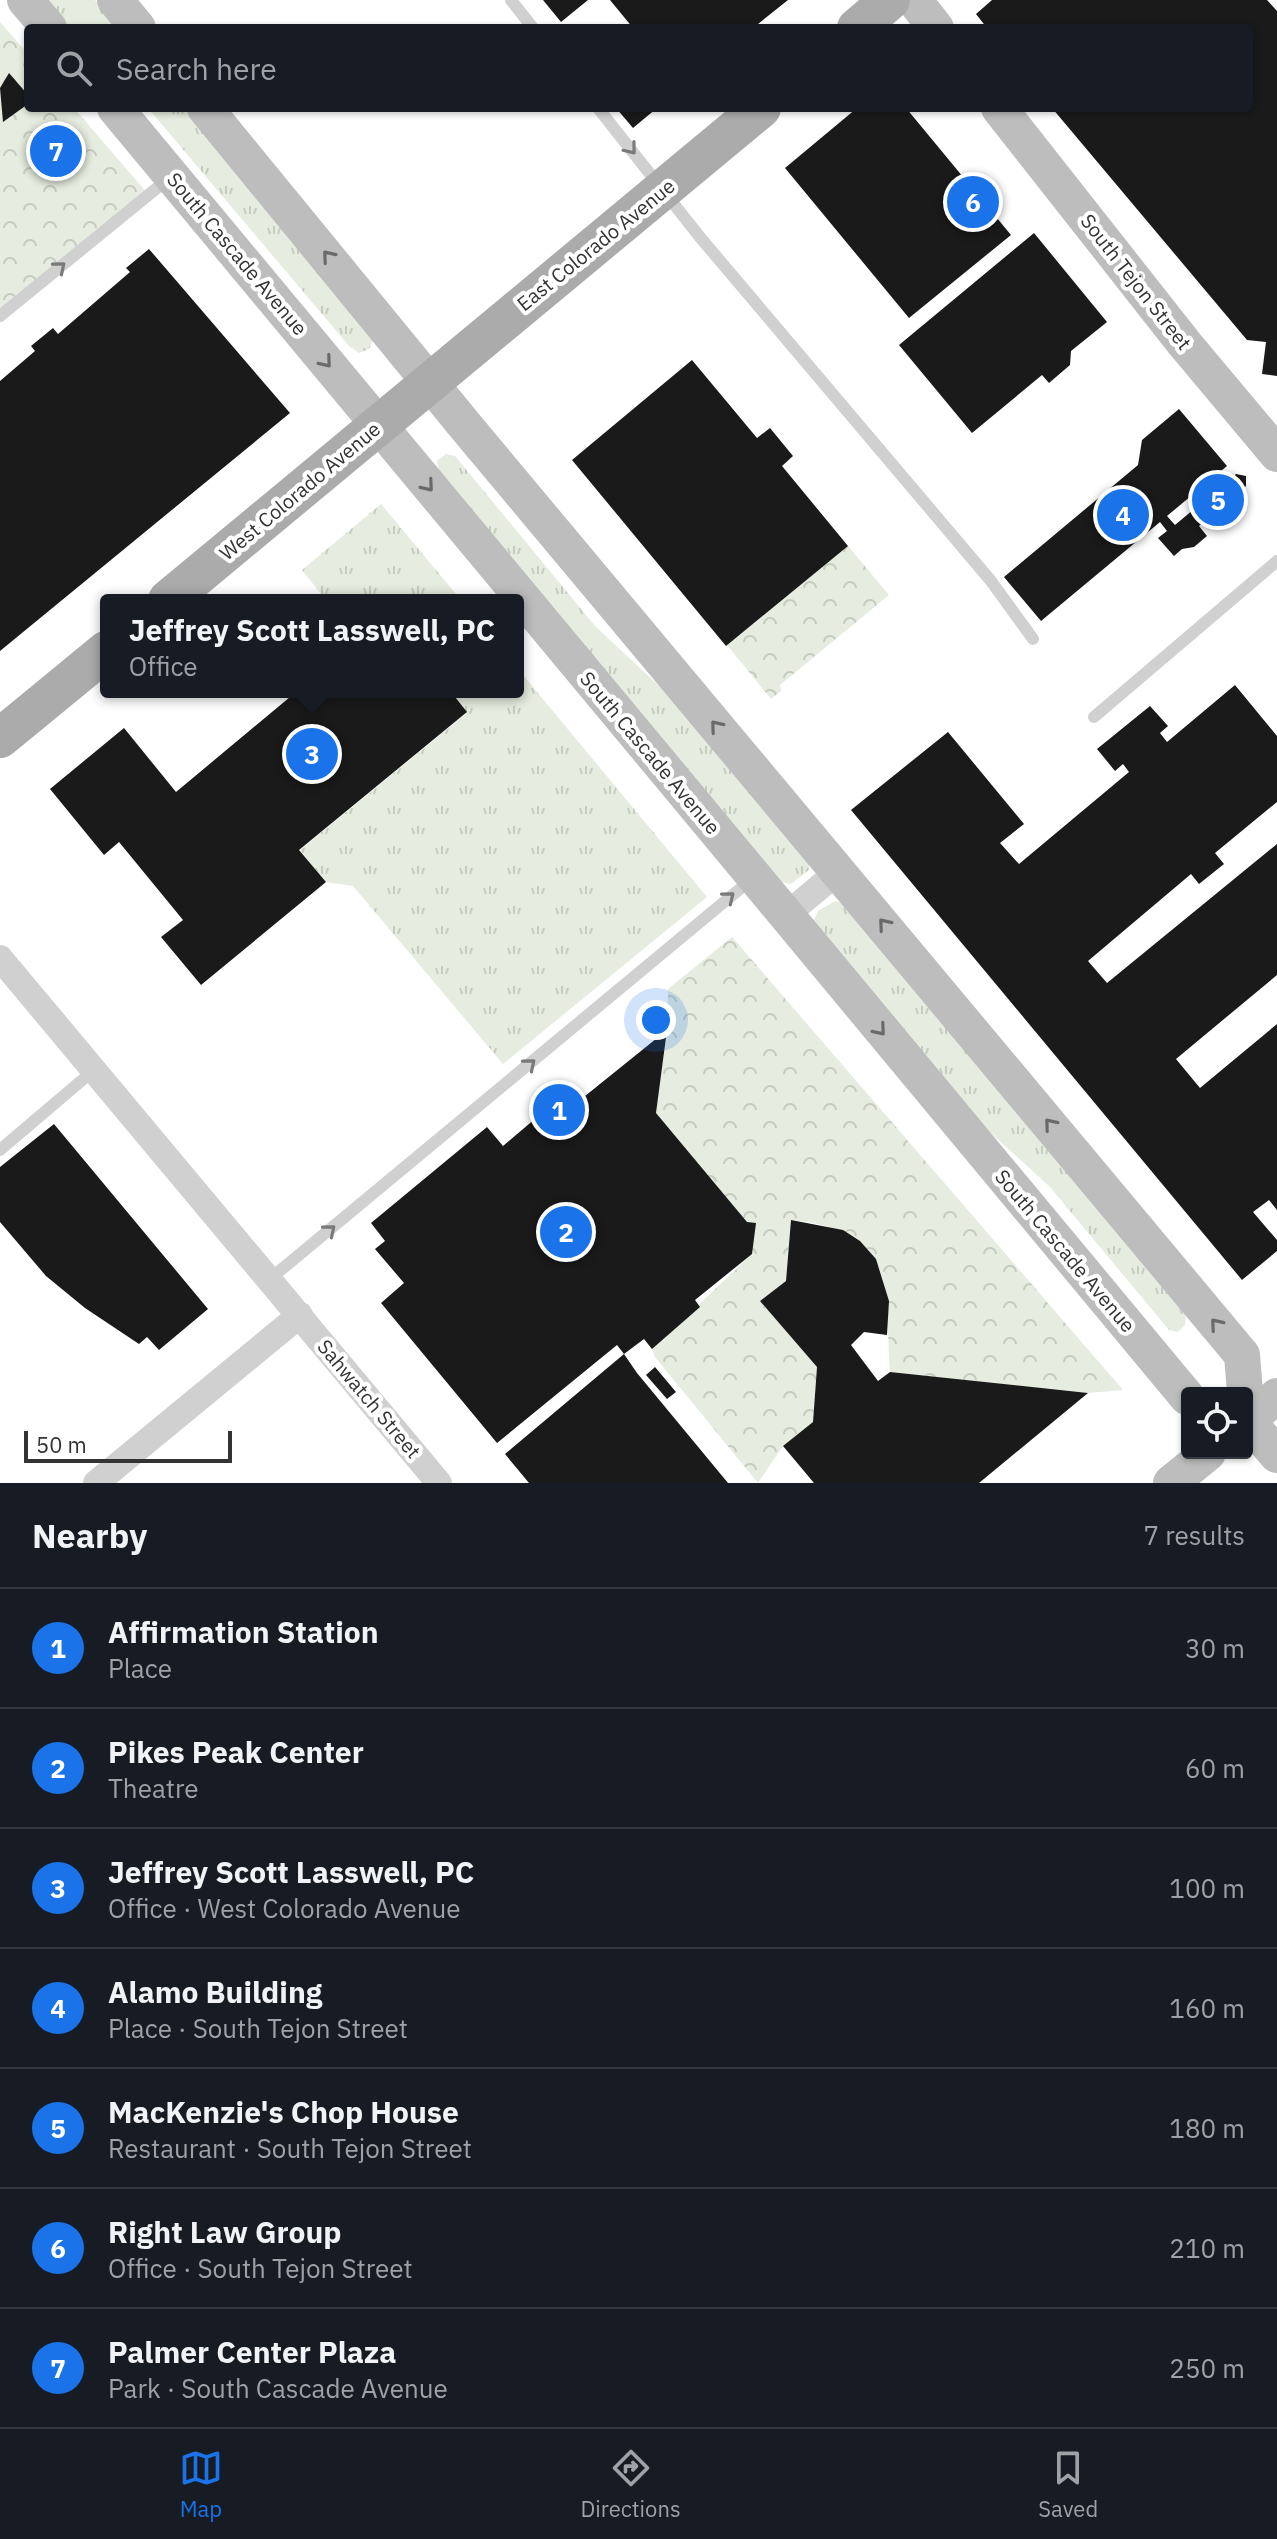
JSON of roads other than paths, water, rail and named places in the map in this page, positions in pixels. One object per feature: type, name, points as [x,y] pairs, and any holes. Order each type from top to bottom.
[{"type":"main road","points":[[25,0],[46,24]]},
{"type":"main road","points":[[115,0],[135,24]]},
{"type":"main road","points":[[862,24],[890,0]]},
{"type":"main road","points":[[914,0],[933,24]]},
{"type":"main road","name":"South Cascade Avenue","points":[[118,112],[517,594]]},
{"type":"main road","points":[[208,112],[431,380],[467,428],[840,870],[1242,1355],[1245,1387]]},
{"type":"main road","name":"East Colorado Avenue","points":[[431,380],[756,112]]},
{"type":"main road","name":"South Tejon Street","points":[[1002,112],[1184,343],[1277,454]]},
{"type":"main road","name":"West Colorado Avenue","points":[[175,594],[431,380]]},
{"type":"main road","name":"South Cascade Avenue","points":[[524,602],[1181,1390]]},
{"type":"main road","points":[[0,738],[100,656]]},
{"type":"main road","points":[[1253,1415],[1277,1396]]},
{"type":"main road","points":[[1253,1427],[1277,1455]]},
{"type":"street","points":[[785,916],[840,870]]},
{"type":"street","name":"Sahwatch Street","points":[[0,958],[439,1483]]},
{"type":"street","points":[[96,1483],[300,1315]]},
{"type":"lane","points":[[511,0],[530,24]]},
{"type":"lane","points":[[601,112],[991,581],[1033,639]]},
{"type":"lane","points":[[0,316],[171,175]]},
{"type":"lane","points":[[1094,717],[1277,561]]},
{"type":"lane","points":[[270,1279],[753,878]]},
{"type":"lane","points":[[0,1150],[94,1070]]},
{"type":"place","name":"Palmer Center Plaza","points":[[56,151]]},
{"type":"place","name":"Right Law Group","points":[[973,202]]},
{"type":"place","name":"MacKenzie's Chop House","points":[[1218,500]]},
{"type":"place","name":"Alamo Building","points":[[1123,515]]},
{"type":"place","name":"Jeffrey Scott Lasswell, PC","points":[[312,754]]},
{"type":"place","name":"Affirmation Station","points":[[559,1110]]},
{"type":"place","name":"Pikes Peak Center","points":[[566,1232]]}]
